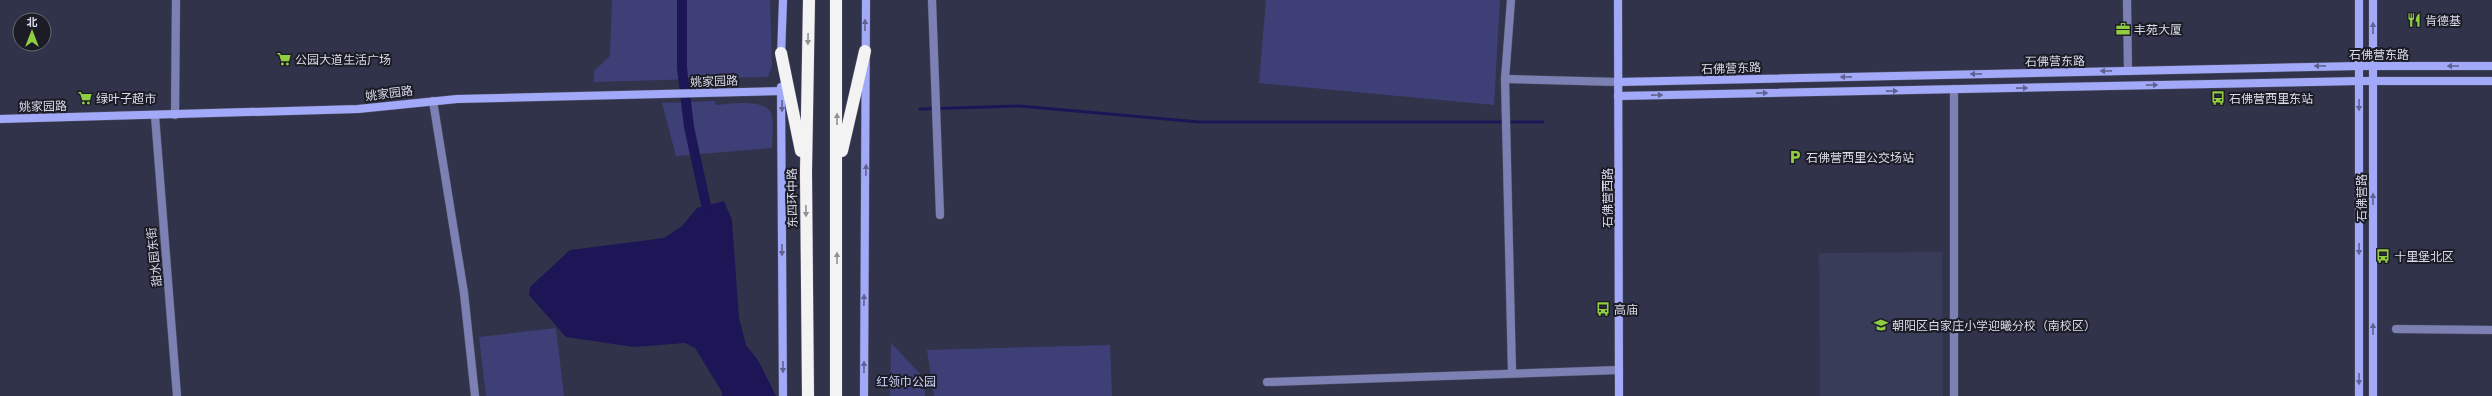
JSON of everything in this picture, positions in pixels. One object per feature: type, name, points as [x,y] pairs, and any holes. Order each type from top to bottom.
[{"type":"highway","name":"东四环中路","points":[[808,396],[806,172],[809,0]]},
{"type":"highway","points":[[836,0],[836,396]]},
{"type":"highway","points":[[837,172],[865,51]]},
{"type":"highway","points":[[780,53],[806,172]]},
{"type":"street","points":[[174,115],[176,0]]},
{"type":"street","name":"东四环中路","points":[[783,0],[780,53],[782,91],[783,396]]},
{"type":"street","points":[[864,396],[866,0]]},
{"type":"street","points":[[932,0],[940,215]]},
{"type":"street","points":[[1511,0],[1505,79],[1512,372]]},
{"type":"street","name":"石佛营西路","points":[[1618,0],[1619,396]]},
{"type":"street","points":[[2127,0],[2128,71]]},
{"type":"street","name":"石佛营路","points":[[2359,0],[2359,396]]},
{"type":"street","name":"石佛营路","points":[[2373,0],[2373,396]]},
{"type":"street","name":"石佛营东路","points":[[1618,82],[2359,66],[2492,66]]},
{"type":"street","points":[[1505,79],[1618,82]]},
{"type":"street","points":[[1618,96],[2359,81],[2492,81]]},
{"type":"street","points":[[1954,89],[1954,396]]},
{"type":"street","name":"姚家园路","points":[[0,119],[155,116],[358,109],[434,101],[782,91]]},
{"type":"street","points":[[434,101],[464,293],[475,396]]},
{"type":"street","name":"甜水园东街","points":[[155,116],[177,396]]},
{"type":"street","points":[[2396,329],[2492,330]]},
{"type":"street","points":[[1267,382],[1512,372],[1619,370]]},
{"type":"shaded area","points":[[724,201],[732,220],[739,318],[746,345],[758,360],[776,396],[722,396],[722,392],[695,348],[685,343],[634,347],[566,337],[529,295],[530,287],[570,250],[664,238],[682,226],[697,208]]},
{"type":"shaded area","name":"朝阳区白家庄小学迎曦分校（南校区）","points":[[1942,252],[1943,396],[1820,396],[1819,253]]},
{"type":"green space","points":[[612,0],[770,0],[772,66],[768,77],[594,82],[594,71],[610,56]]},
{"type":"green space","points":[[1266,0],[1500,0],[1494,105],[1259,83]]},
{"type":"green space","points":[[715,101],[716,105],[739,103],[757,104],[770,111],[773,125],[772,148],[676,156],[662,103]]},
{"type":"green space","points":[[556,328],[564,396],[486,396],[479,337]]},
{"type":"green space","name":"红领巾公园","points":[[891,343],[924,378],[925,396],[890,396]]},
{"type":"green space","points":[[1110,345],[1112,396],[934,396],[927,350]]},
{"type":"waterway","points":[[682,0],[682,68],[689,127],[706,205]]},
{"type":"waterway","points":[[920,109],[1020,106],[1199,122],[1543,122]]},
{"type":"place","name":"肯德基","points":[[2414,20]]},
{"type":"place","name":"丰苑大厦","points":[[2123,29]]},
{"type":"place","name":"公园大道生活广场","points":[[284,59]]},
{"type":"place","name":"绿叶子超市","points":[[85,98]]},
{"type":"place","name":"石佛营西里东站","points":[[2218,98]]},
{"type":"place","name":"石佛营西里公交场站","points":[[1795,157]]},
{"type":"place","name":"十里堡北区","points":[[2383,256]]},
{"type":"place","name":"高庙","points":[[1603,309]]},
{"type":"place","name":"朝阳区白家庄小学迎曦分校（南校区）","points":[[1881,325]]}]
